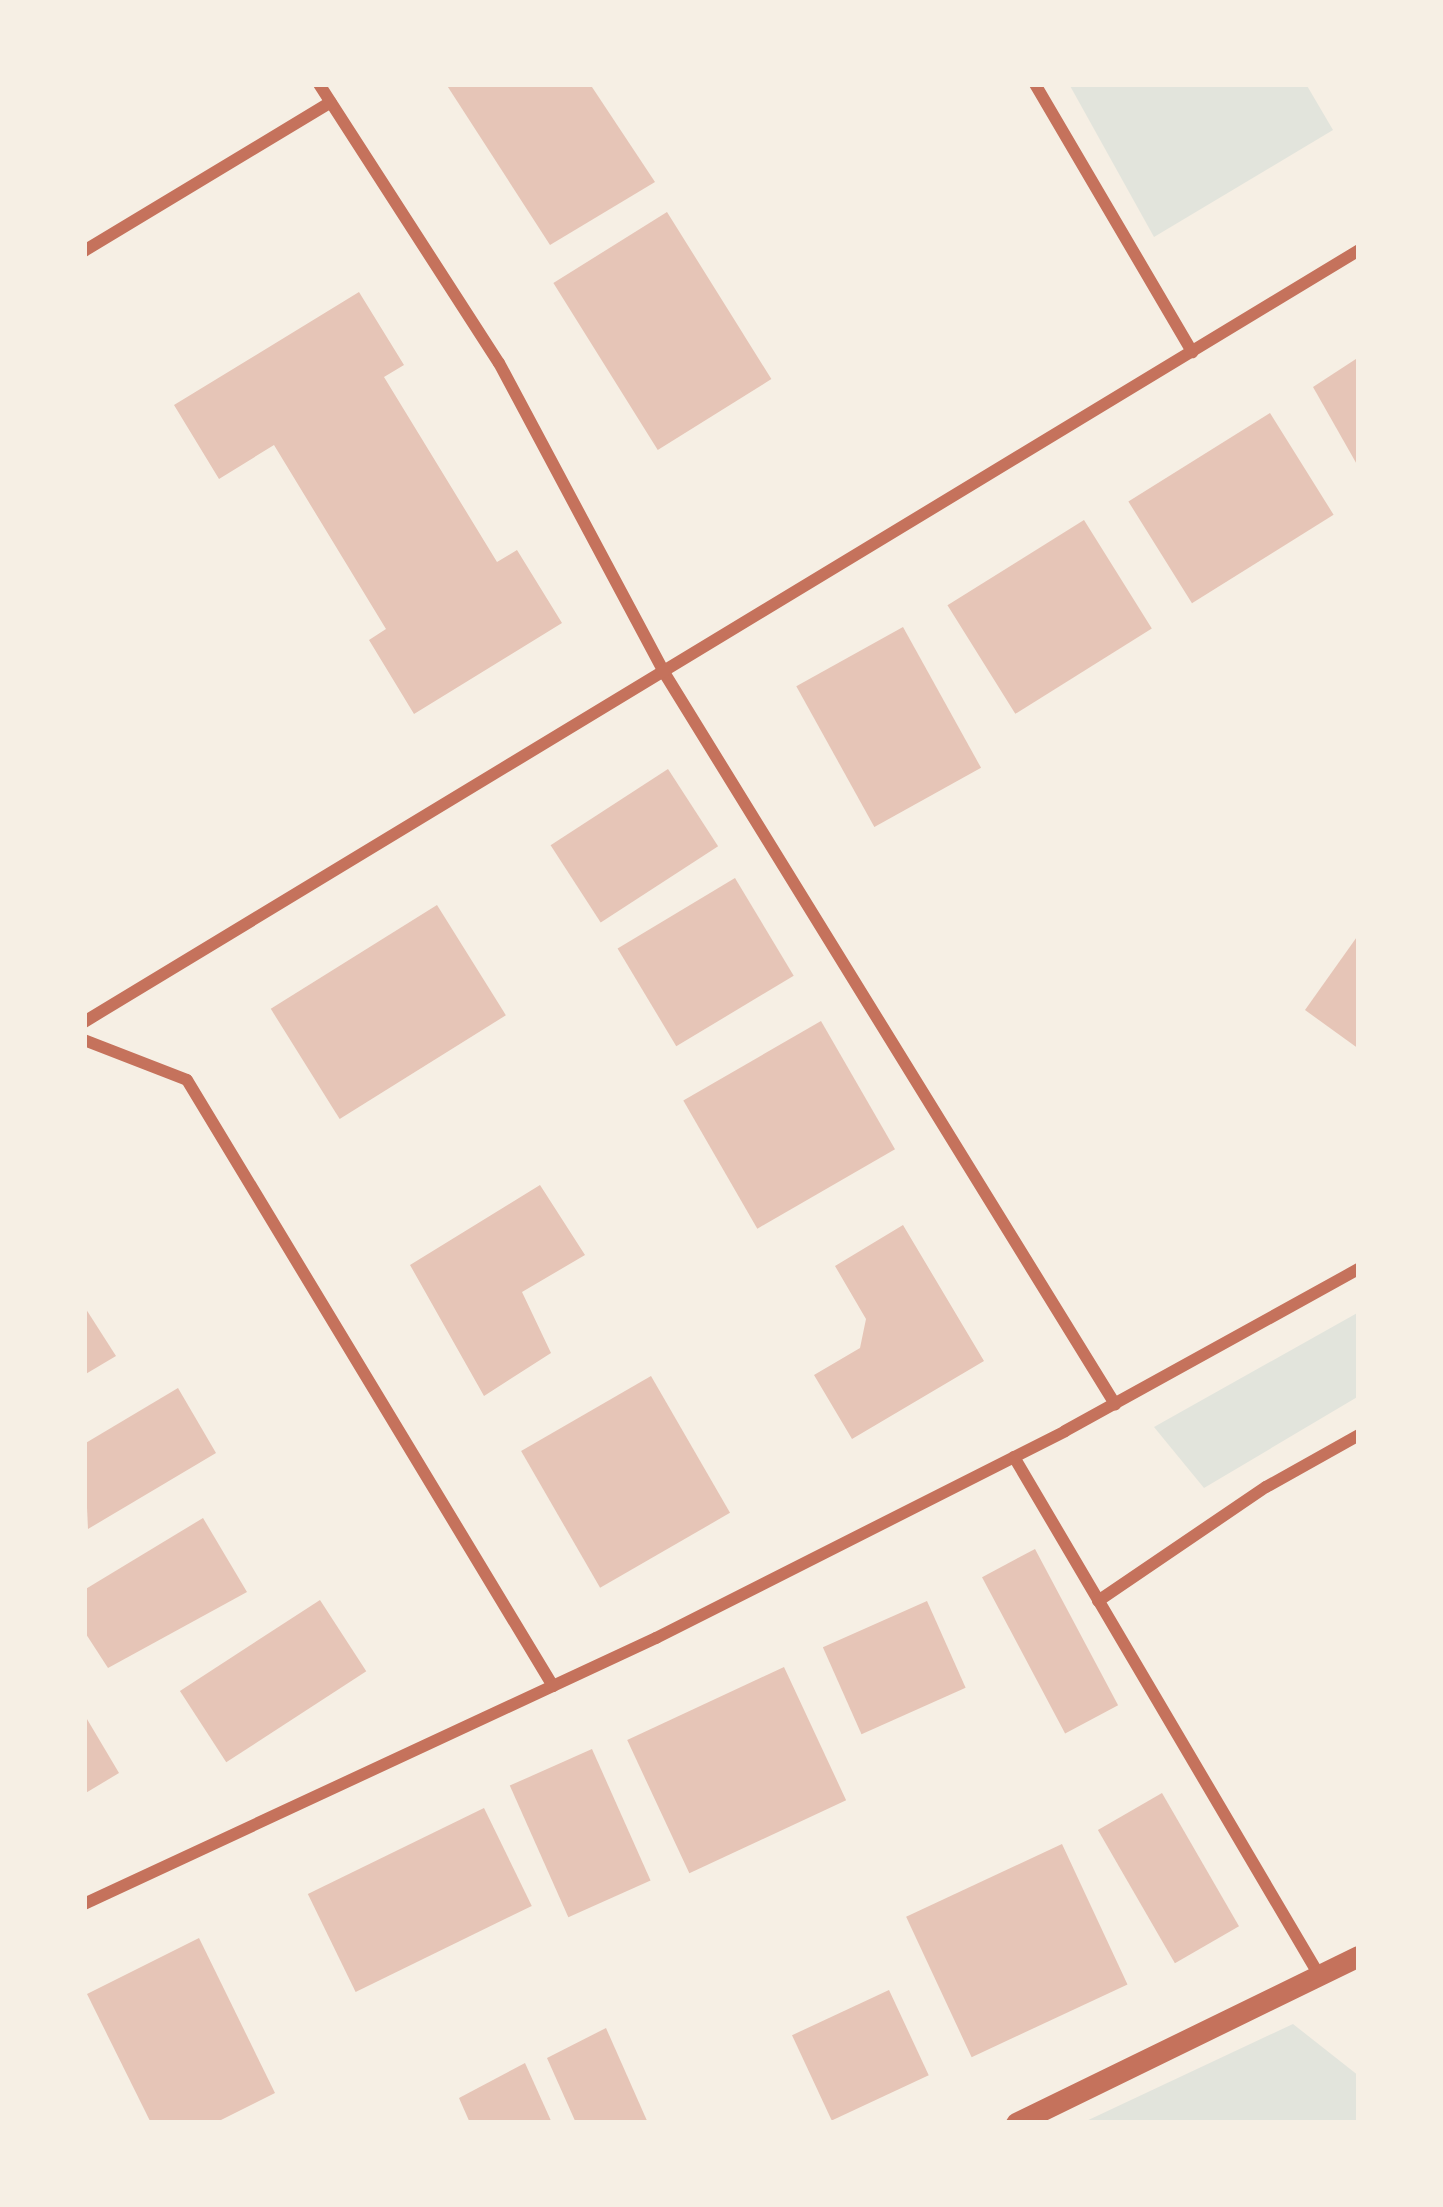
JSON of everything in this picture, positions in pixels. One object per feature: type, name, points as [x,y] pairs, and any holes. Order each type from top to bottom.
[{"type":"street","points":[[320,84],[499,363],[665,674],[1115,1404]]},
{"type":"street","points":[[1035,84],[1192,352]]},
{"type":"street","points":[[84,250],[331,102]]},
{"type":"street","points":[[84,1022],[1359,250]]},
{"type":"street","points":[[84,1040],[188,1080],[554,1686]]},
{"type":"street","points":[[84,1904],[554,1686],[1014,1457],[1359,1270]]},
{"type":"street","points":[[1099,1601],[1265,1487],[1359,1435]]},
{"type":"street","points":[[1014,1457],[1319,1975]]},
{"type":"street","points":[[1016,2123],[1359,1956]]},
{"type":"shaded area","points":[[1069,84],[1306,84],[1333,130],[1154,237]]},
{"type":"shaded area","points":[[1359,1312],[1359,1396],[1204,1488],[1154,1427]]},
{"type":"shaded area","points":[[1293,2024],[1359,2076],[1359,2123],[1082,2123]]},
{"type":"building","points":[[446,84],[590,84],[655,182],[550,245]]},
{"type":"building","points":[[667,212],[771,379],[658,450],[553,283]]},
{"type":"building","points":[[359,292],[404,365],[384,377],[497,562],[517,550],[562,623],[414,714],[369,640],[386,629],[274,445],[219,479],[174,405]]},
{"type":"building","points":[[1359,357],[1359,468],[1313,387]]},
{"type":"building","points":[[1270,413],[1334,515],[1192,603],[1128,501]]},
{"type":"building","points":[[1084,520],[1152,629],[1015,714],[947,605]]},
{"type":"building","points":[[903,627],[981,768],[874,827],[796,686]]},
{"type":"building","points":[[668,769],[718,846],[601,922],[551,845]]},
{"type":"building","points":[[735,878],[794,976],[676,1046],[618,949]]},
{"type":"building","points":[[437,905],[506,1015],[340,1119],[271,1009]]},
{"type":"building","points":[[1359,934],[1359,1049],[1305,1010]]},
{"type":"building","points":[[821,1021],[895,1149],[757,1229],[683,1100]]},
{"type":"building","points":[[540,1185],[585,1255],[522,1292],[551,1353],[484,1396],[410,1265]]},
{"type":"building","points":[[903,1225],[984,1361],[852,1439],[814,1375],[860,1348],[866,1319],[835,1266]]},
{"type":"building","points":[[84,1306],[116,1356],[84,1375]]},
{"type":"building","points":[[651,1376],[730,1513],[600,1588],[521,1451]]},
{"type":"building","points":[[178,1388],[216,1453],[88,1529],[84,1444]]},
{"type":"building","points":[[203,1518],[247,1592],[108,1668],[84,1631],[84,1590]]},
{"type":"building","points":[[1035,1549],[1118,1705],[1065,1733],[982,1577]]},
{"type":"building","points":[[320,1600],[366,1671],[226,1762],[180,1691]]},
{"type":"building","points":[[927,1601],[966,1688],[861,1734],[823,1647]]},
{"type":"building","points":[[784,1667],[846,1800],[689,1873],[627,1740]]},
{"type":"building","points":[[84,1714],[119,1773],[84,1794]]},
{"type":"building","points":[[592,1749],[651,1881],[568,1917],[510,1786]]},
{"type":"building","points":[[1162,1793],[1239,1926],[1175,1963],[1098,1830]]},
{"type":"building","points":[[484,1808],[532,1906],[356,1992],[308,1894]]},
{"type":"building","points":[[1062,1844],[1128,1984],[972,2057],[906,1917]]},
{"type":"building","points":[[199,1938],[275,2093],[215,2123],[151,2123],[87,1994]]},
{"type":"building","points":[[889,1990],[929,2075],[832,2120],[792,2035]]},
{"type":"building","points":[[606,2028],[648,2123],[576,2123],[547,2058]]},
{"type":"building","points":[[525,2063],[552,2123],[470,2123],[459,2098]]}]
